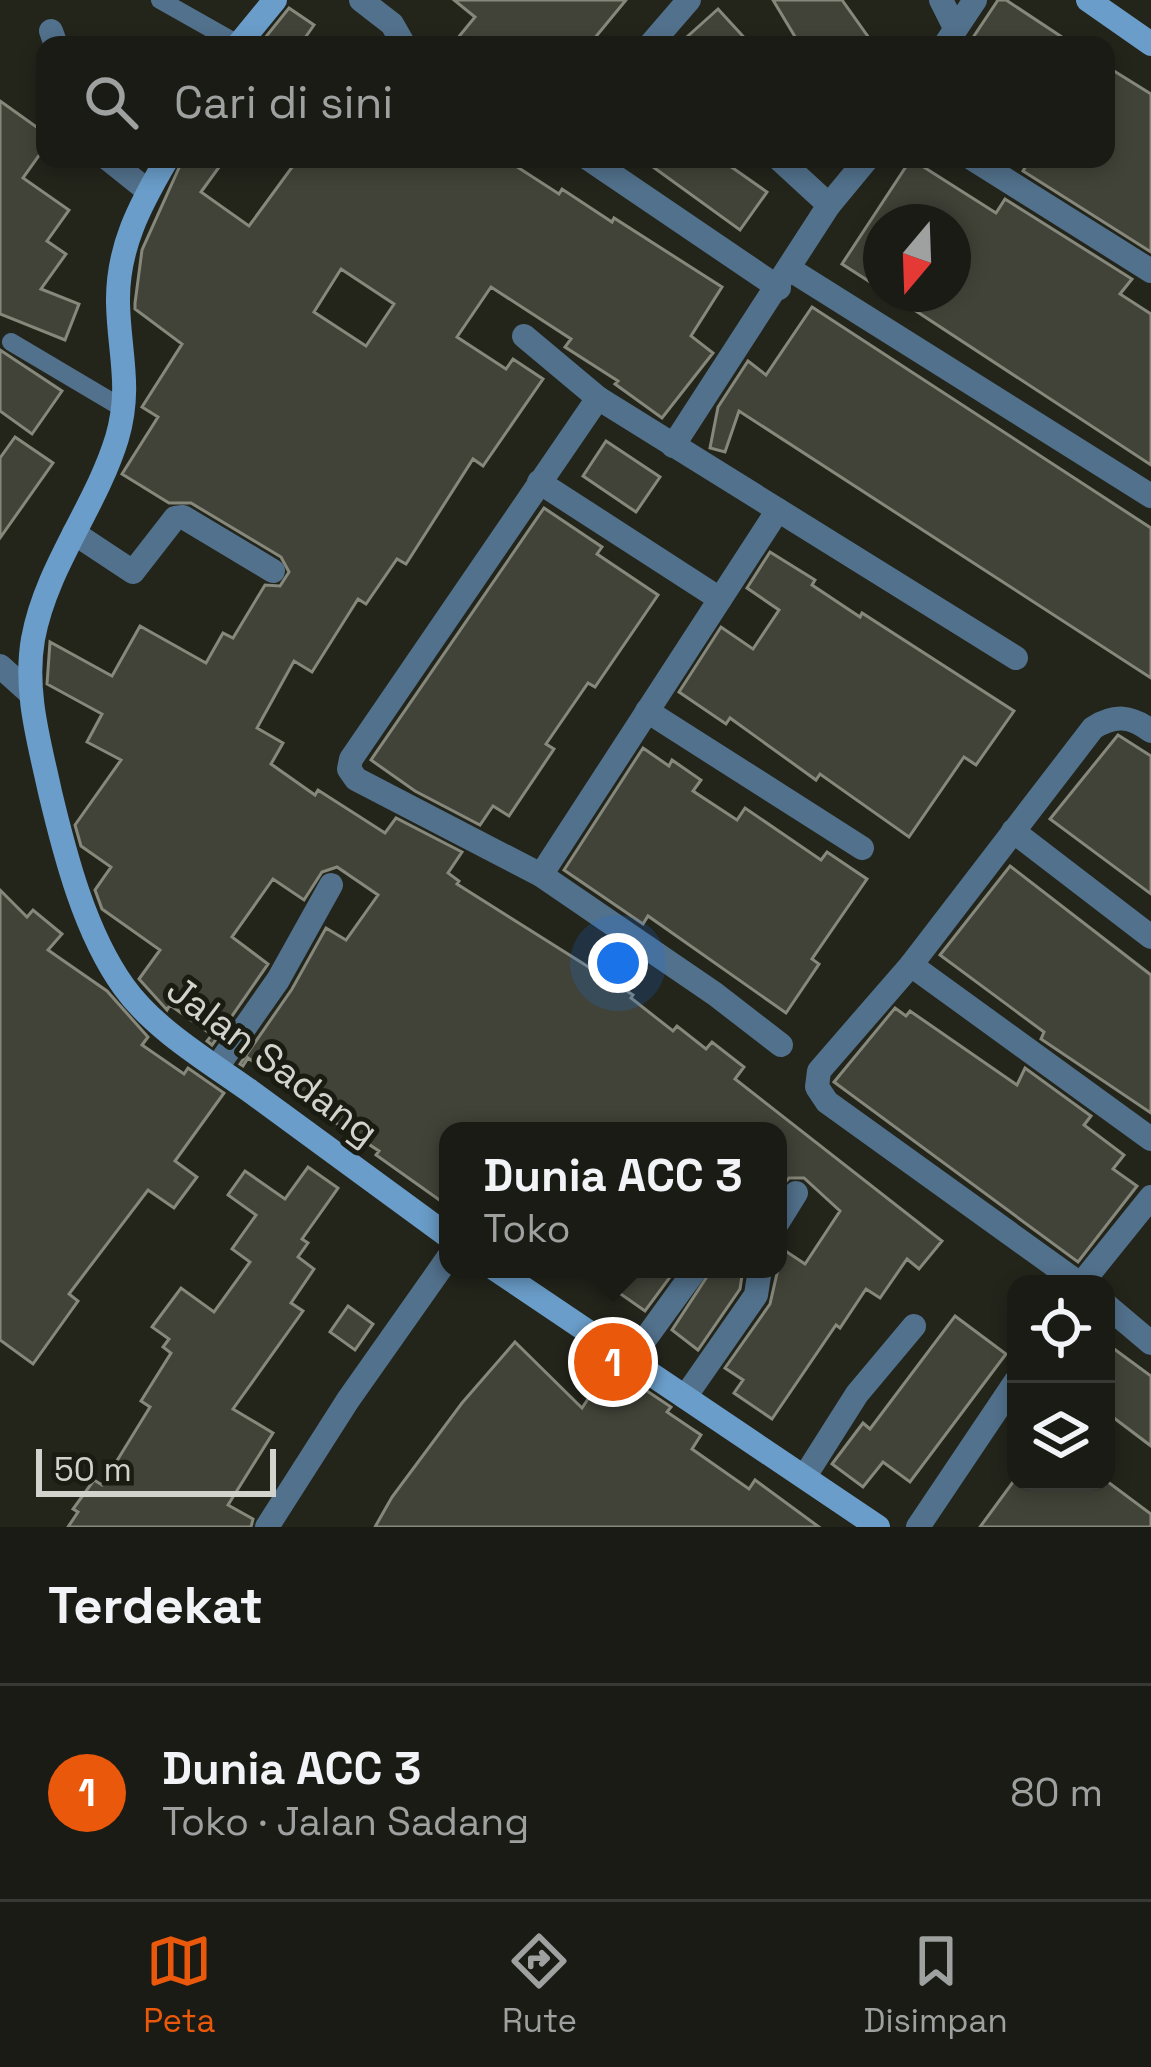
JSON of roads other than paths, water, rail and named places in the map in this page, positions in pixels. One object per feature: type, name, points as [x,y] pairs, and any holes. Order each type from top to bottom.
[{"type":"street","points":[[245,36],[274,0]]},
{"type":"street","points":[[361,0],[392,24],[399,36]]},
{"type":"street","points":[[660,36],[689,0]]},
{"type":"street","points":[[941,0],[950,36]]},
{"type":"street","points":[[950,36],[975,0]]},
{"type":"street","points":[[1088,0],[1151,44]]},
{"type":"street","points":[[119,168],[148,191]]},
{"type":"street","name":"Jalan Sadang","points":[[162,168],[124,248],[119,283],[127,376],[124,410],[110,460],[39,616],[31,658],[30,693],[65,856],[117,977],[135,1001],[439,1229]]},
{"type":"street","points":[[604,168],[1151,496]]},
{"type":"street","points":[[789,168],[829,206]]},
{"type":"street","points":[[673,446],[829,206],[860,168]]},
{"type":"street","points":[[988,168],[1151,272]]},
{"type":"street","points":[[524,336],[598,398],[1016,658]]},
{"type":"street","points":[[598,398],[351,759],[349,769],[356,779],[541,875],[781,1045]]},
{"type":"street","points":[[539,482],[720,599]]},
{"type":"street","points":[[541,875],[778,510]]},
{"type":"street","points":[[74,533],[133,572],[175,518],[182,517],[273,571]]},
{"type":"street","points":[[0,666],[30,693]]},
{"type":"street","points":[[647,711],[862,848]]},
{"type":"street","points":[[1068,1275],[827,1102],[817,1087],[819,1071],[911,965],[1093,728],[1120,718],[1151,731]]},
{"type":"street","points":[[1013,831],[1151,937]]},
{"type":"street","points":[[217,1067],[278,980],[331,885]]},
{"type":"street","points":[[911,965],[1151,1139]]},
{"type":"street","points":[[787,1208],[796,1193]]},
{"type":"street","points":[[1088,1275],[1151,1197]]},
{"type":"street","points":[[267,1527],[439,1271]]},
{"type":"street","points":[[509,1278],[878,1527]]},
{"type":"street","points":[[629,1360],[689,1278]]},
{"type":"street","points":[[685,1397],[756,1295],[759,1278]]},
{"type":"street","points":[[1115,1313],[1151,1343]]},
{"type":"street","points":[[805,1476],[857,1394],[914,1326]]},
{"type":"street","points":[[919,1527],[1015,1383]]},
{"type":"lane","points":[[160,0],[222,36]]},
{"type":"lane","points":[[11,342],[124,410]]},
{"type":"place","name":"Dunia ACC 3","points":[[613,1362]]}]
